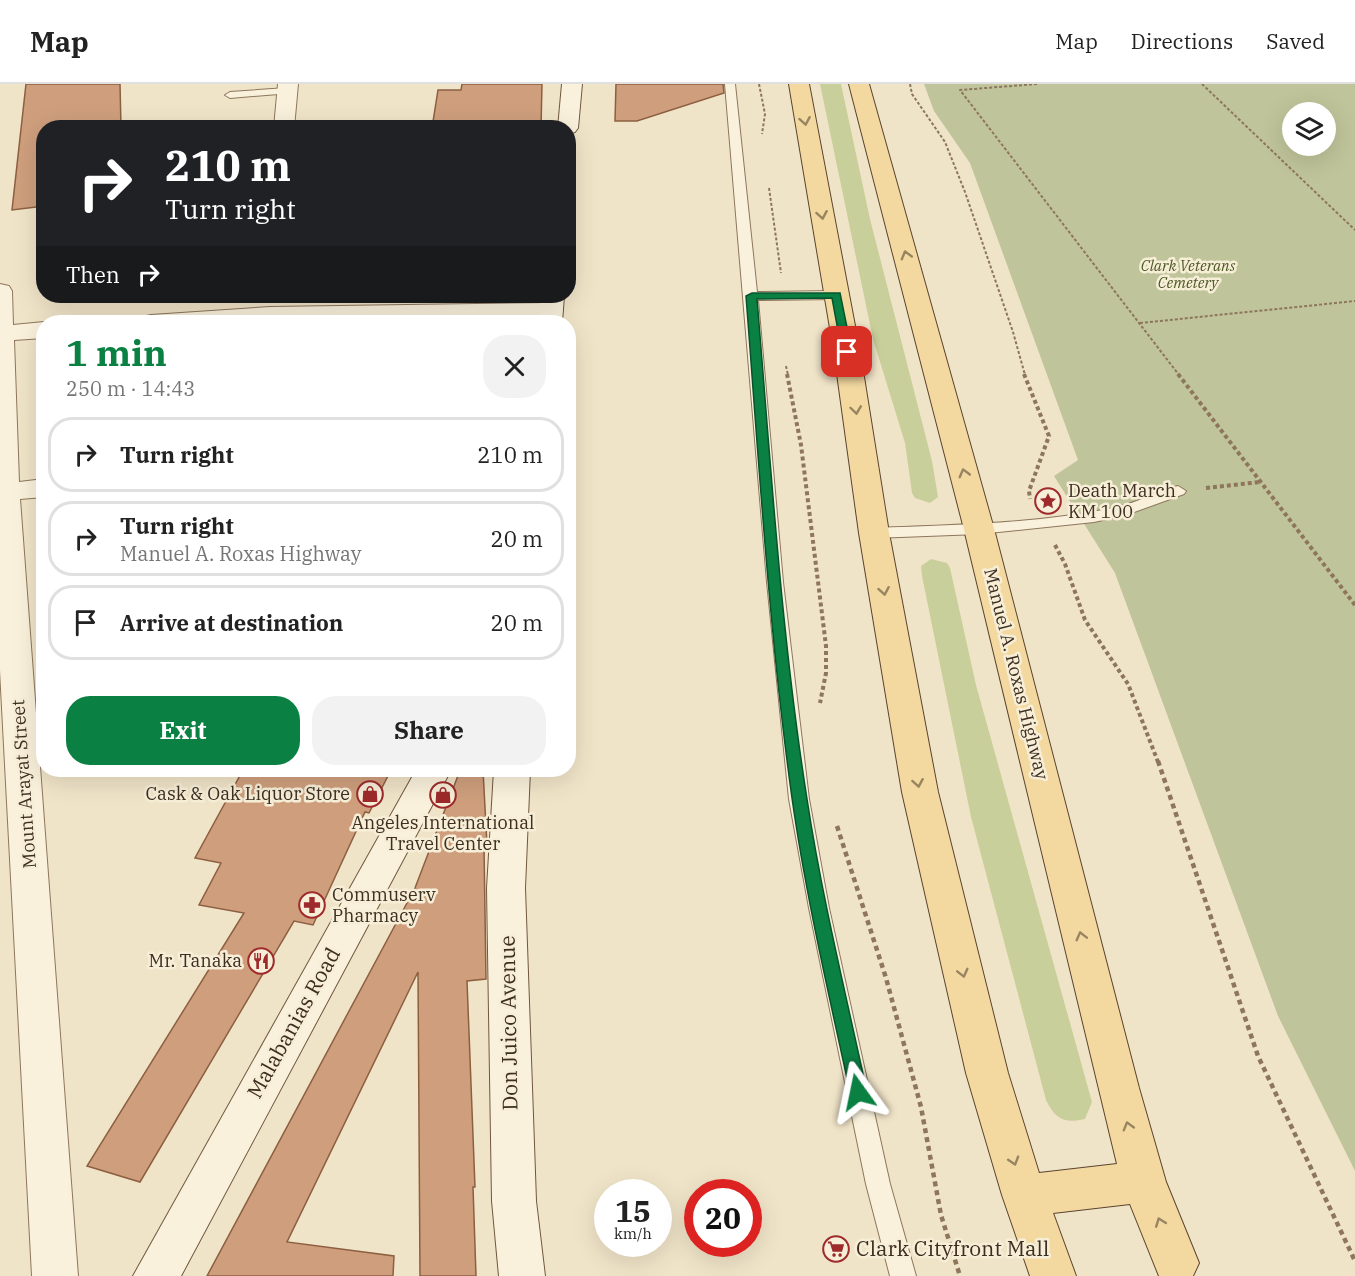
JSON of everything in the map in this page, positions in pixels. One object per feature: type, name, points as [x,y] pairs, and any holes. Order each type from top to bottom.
[{"type":"main road","points":[[798,84],[837,295],[874,533],[920,792],[987,1072],[1024,1195],[1053,1276]]},
{"type":"main road","name":"Manuel A. Roxas Highway","points":[[859,84],[1043,776],[1118,1088],[1144,1182],[1176,1263]]},
{"type":"main road","points":[[1024,1195],[1144,1182]]},
{"type":"street","points":[[569,120],[572,84]]},
{"type":"street","points":[[285,120],[288,87]]},
{"type":"street","name":"Mount Arayat Street","points":[[0,291],[2,491],[55,1276]]},
{"type":"street","points":[[200,315],[271,305],[551,309]]},
{"type":"street","points":[[2,333],[36,331]]},
{"type":"street","points":[[2,491],[36,489]]},
{"type":"street","name":"Malabanias Road","points":[[156,1276],[429,777]]},
{"type":"street","name":"Don Juico Avenue","points":[[512,777],[506,888],[514,1201],[522,1276]]},
{"type":"lane","points":[[730,84],[752,296],[774,582],[799,799],[819,908],[876,1173],[903,1276]]},
{"type":"lane","points":[[230,95],[288,87]]},
{"type":"lane","points":[[752,296],[837,295]]},
{"type":"lane","points":[[874,533],[979,529],[1120,512],[1178,491]]},
{"type":"path","points":[[910,84],[912,94],[933,129],[945,141],[1013,332],[1026,381],[1049,436],[1029,491],[1040,522],[1071,572],[1077,602],[1086,621],[1127,682],[1162,775],[1247,1028],[1283,1112],[1355,1261]]},
{"type":"path","points":[[1037,84],[960,90],[1355,605]]},
{"type":"path","points":[[1202,84],[1355,230]]},
{"type":"path","points":[[759,85],[765,114],[762,140]]},
{"type":"path","points":[[767,179],[783,296]]},
{"type":"path","points":[[1139,323],[1355,301]]},
{"type":"path","points":[[785,360],[801,445],[826,646],[826,673],[819,709]]},
{"type":"path","points":[[1178,491],[1260,482]]},
{"type":"path","points":[[836,823],[886,978],[921,1107],[941,1215],[960,1276]]},
{"type":"green space","points":[[820,84],[841,84],[870,219],[932,461],[938,497],[930,503],[915,498],[912,493],[905,443],[873,339]]},
{"type":"green space","name":"Clark Veterans Cemetery","points":[[924,84],[1355,84],[1355,1171],[1278,1016],[1115,573],[1054,476],[1078,460],[970,163],[934,111]]},
{"type":"green space","points":[[931,559],[947,563],[950,568],[976,685],[1092,1102],[1085,1119],[1071,1121],[1061,1118],[1053,1112],[1046,1100],[971,817],[922,576],[921,566]]},
{"type":"building","points":[[26,84],[120,84],[121,120],[36,120],[36,207],[12,210]]},
{"type":"building","points":[[462,84],[542,84],[541,120],[433,120],[438,90],[461,90]]},
{"type":"building","points":[[616,84],[723,84],[724,93],[637,121],[615,121]]},
{"type":"building","points":[[239,777],[387,777],[369,813],[365,812],[313,925],[294,921],[140,1182],[87,1166],[244,913],[199,905],[221,863],[195,858]]},
{"type":"building","points":[[457,777],[483,777],[487,845],[484,846],[486,979],[467,981],[476,1276],[420,1276],[418,972],[287,1242],[394,1256],[393,1276],[207,1276],[415,888]]},
{"type":"place","name":"Death March KM 100","points":[[1048,501]]},
{"type":"place","name":"Cask & Oak Liquor Store","points":[[370,794]]},
{"type":"place","name":"Angeles International Travel Center","points":[[443,795]]},
{"type":"place","name":"Commuserv Pharmacy","points":[[312,905]]},
{"type":"place","name":"Mr. Tanaka","points":[[261,961]]},
{"type":"place","name":"Clark Cityfront Mall","points":[[836,1249]]},
{"type":"route","points":[[847,352],[837,295],[752,296],[774,582],[799,799],[819,908],[858,1092]]}]
